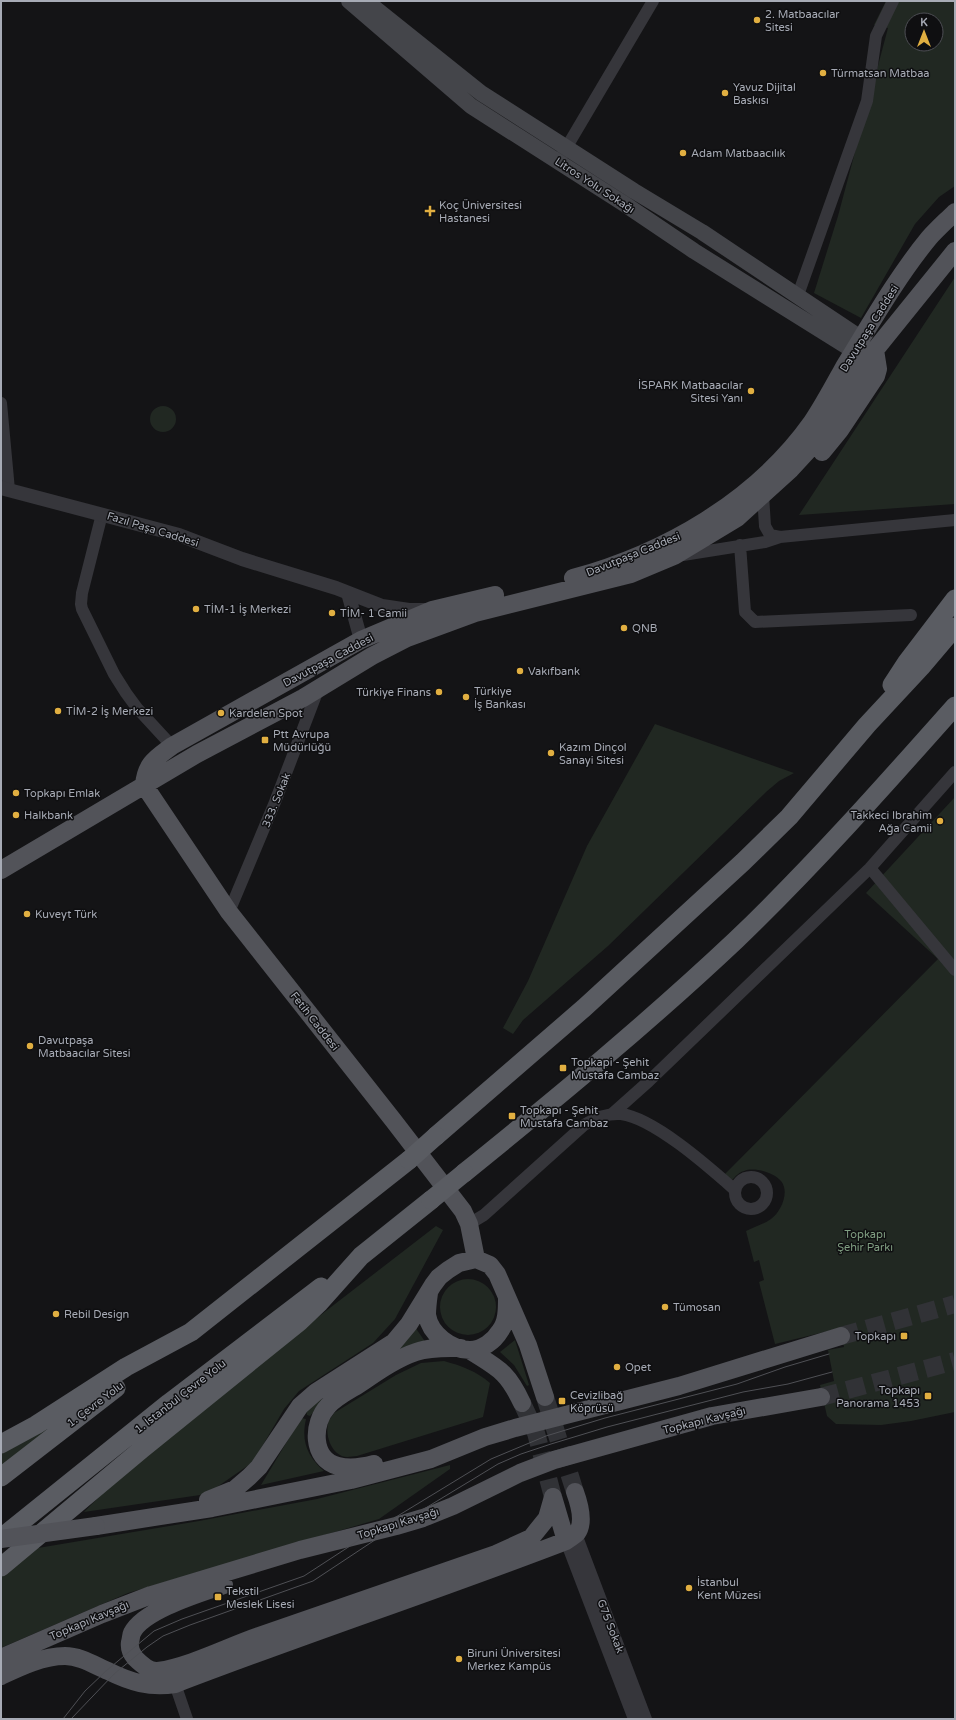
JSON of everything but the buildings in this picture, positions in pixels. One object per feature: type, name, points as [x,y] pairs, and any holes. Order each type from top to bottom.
[{"type":"highway","points":[[867,725],[907,662],[955,599]]},
{"type":"highway","points":[[1,1444],[48,1417],[126,1367],[191,1332],[409,1160],[595,998],[743,862],[789,817],[867,725],[921,667],[955,626]]},
{"type":"highway","points":[[1,1567],[106,1478],[299,1322],[320,1302],[361,1256],[619,1046],[736,939],[847,827],[955,706]]},
{"type":"highway","name":"1. İstanbul Çevre Yolu","points":[[1,1539],[169,1403],[361,1256]]},
{"type":"highway","name":"1. Çevre Yolu","points":[[1,1477],[191,1332]]},
{"type":"main road","name":"Litros Yolu Sokağı","points":[[349,1],[471,106],[694,251],[865,351]]},
{"type":"main road","name":"Litros Yolu Sokağı","points":[[366,1],[481,93],[566,148],[702,232],[798,295],[865,351]]},
{"type":"main road","name":"Davutpaşa Caddesi","points":[[1,870],[197,754],[303,698],[407,638],[475,613],[631,574],[674,556],[737,518],[791,469],[815,443],[840,407],[865,351],[915,256],[931,236],[955,212]]},
{"type":"main road","name":"Davutpaşa Caddesi","points":[[144,785],[145,774],[148,766],[172,746],[361,640],[432,610],[592,573],[669,542],[718,512],[754,484],[794,445],[865,351],[955,251]]},
{"type":"main road","points":[[243,730],[259,710],[285,692],[352,653],[361,640]]},
{"type":"main road","name":"Fetih Caddesi","points":[[144,785],[229,912],[463,1210],[469,1224],[476,1259]]},
{"type":"main road","points":[[157,1517],[218,1497],[240,1485],[259,1467],[300,1406],[316,1392],[394,1342],[409,1324],[439,1277],[459,1263],[476,1259],[490,1265],[497,1274],[528,1345],[545,1397]]},
{"type":"main road","points":[[430,1292],[427,1316],[432,1328],[440,1338],[447,1344],[465,1349],[502,1371],[510,1379],[522,1403]]},
{"type":"main road","points":[[470,1443],[434,1449],[367,1466],[347,1468],[337,1466],[321,1454],[317,1444],[316,1430],[320,1418],[328,1406],[400,1358],[417,1351],[436,1348],[480,1348],[492,1341],[500,1331],[506,1316],[507,1294]]},
{"type":"main road","points":[[1,1539],[157,1517],[270,1497],[351,1480],[431,1459],[470,1443],[515,1428],[685,1384],[841,1336]]},
{"type":"main road","name":"Topkapı Kavşağı","points":[[1,1658],[102,1614],[151,1595],[300,1550],[423,1518],[453,1506],[520,1473],[554,1460],[712,1416],[821,1396]]},
{"type":"main road","points":[[1,1676],[26,1665],[54,1657],[65,1656],[77,1658],[144,1685],[160,1686],[175,1684],[353,1618],[483,1573],[571,1537],[579,1527],[580,1518],[579,1504],[574,1492]]},
{"type":"main road","points":[[348,1538],[320,1555],[253,1575],[168,1606],[138,1624],[132,1633],[130,1651],[139,1662],[156,1671],[173,1668],[496,1554],[531,1538],[547,1518],[553,1497],[571,1537]]},
{"type":"street","points":[[557,162],[653,1]]},
{"type":"street","points":[[798,295],[867,101],[876,36],[893,1]]},
{"type":"street","points":[[1,403],[5,489]]},
{"type":"street","name":"Fazıl Paşa Caddesi","points":[[5,489],[179,535],[242,559],[336,588],[382,606],[409,610],[432,610]]},
{"type":"street","points":[[763,495],[766,526],[770,535],[780,537]]},
{"type":"street","points":[[102,514],[82,594],[82,610],[114,674],[126,693],[137,708],[172,746]]},
{"type":"street","points":[[674,556],[765,542],[780,537],[955,520]]},
{"type":"street","points":[[740,545],[745,612],[755,622],[911,615]]},
{"type":"street","points":[[348,593],[361,640]]},
{"type":"street","name":"333. Sokak","points":[[229,912],[275,802],[320,687]]},
{"type":"street","points":[[612,1114],[649,1081],[870,868],[955,772]]},
{"type":"street","points":[[870,868],[955,970]]},
{"type":"street","points":[[469,1224],[484,1215],[584,1125],[598,1117],[612,1114],[622,1114],[651,1125],[667,1135],[735,1190]]},
{"type":"street","name":"G75 Sokak","points":[[571,1537],[634,1719]]},
{"type":"street","name":"G75 Sokak","points":[[571,1537],[646,1719]]},
{"type":"street","points":[[175,1684],[187,1719]]},
{"type":"green space","points":[[886,1],[955,1],[955,186],[939,197],[915,224],[861,318],[814,293],[838,216],[888,28],[874,25]]},
{"type":"green space","points":[[955,277],[955,504],[799,515]]},
{"type":"green space","points":[[163,406],[172,410],[176,419],[172,428],[163,432],[154,428],[150,419],[154,410]]},
{"type":"green space","points":[[655,724],[794,773],[779,781],[766,792],[608,946],[523,1020],[513,1034],[503,1028],[528,981],[587,846]]},
{"type":"green space","name":"Topkapı Şehir Parkı","points":[[955,797],[955,1412],[911,1421],[881,1425],[836,1424],[827,1416],[820,1385],[834,1381],[828,1350],[844,1347],[841,1328],[775,1344],[759,1282],[764,1280],[759,1260],[754,1262],[746,1231],[775,1216],[783,1202],[785,1191],[784,1186],[778,1178],[758,1170],[748,1170],[742,1172],[732,1180],[724,1175],[938,959],[866,893]]},
{"type":"green space","points":[[436,1226],[443,1230],[395,1319],[373,1343],[299,1391],[284,1409],[253,1462],[207,1494],[84,1512],[124,1472],[243,1375]]},
{"type":"green space","points":[[468,1279],[483,1284],[491,1292],[496,1307],[491,1322],[483,1330],[468,1335],[453,1330],[445,1322],[440,1307],[445,1292],[453,1284]]},
{"type":"green space","points":[[415,1327],[426,1343],[318,1407],[310,1416],[307,1415],[306,1411]]},
{"type":"green space","points":[[515,1340],[529,1385],[527,1386],[514,1365],[500,1352]]},
{"type":"green space","points":[[444,1361],[468,1369],[490,1383],[483,1417],[357,1456],[347,1457],[337,1453],[331,1445],[327,1429],[329,1421],[334,1413],[396,1375],[421,1363]]},
{"type":"green space","points":[[301,1418],[306,1419],[304,1434],[307,1448],[313,1460],[324,1471],[261,1485]]},
{"type":"green space","points":[[55,1425],[1,1468],[1,1452]]},
{"type":"green space","points":[[450,1465],[450,1469],[379,1519],[128,1593],[1,1648],[1,1576],[32,1549],[199,1521],[317,1499]]},
{"type":"tunnel","points":[[841,1336],[955,1304]]},
{"type":"tunnel","points":[[821,1397],[955,1361]]},
{"type":"tunnel","points":[[545,1397],[575,1492]]},
{"type":"tunnel","points":[[522,1403],[536,1433],[553,1497]]},
{"type":"tram line","points":[[63,1719],[85,1691],[106,1671],[154,1631],[182,1619],[304,1576],[373,1531],[491,1459],[546,1436],[605,1418],[737,1384],[785,1367],[829,1354]]},
{"type":"tram line","points":[[71,1719],[114,1674],[163,1636],[313,1581],[396,1526],[498,1464],[521,1454],[607,1427],[743,1392],[788,1384],[832,1372]]},
{"type":"place","name":"2. Matbaacılar Sitesi","points":[[757,20]]},
{"type":"place","name":"Türmatsan Matbaa","points":[[823,73]]},
{"type":"place","name":"Yavuz Dijital Baskısı","points":[[725,93]]},
{"type":"place","name":"Adam Matbaacılık","points":[[683,153]]},
{"type":"place","name":"Koç Üniversitesi Hastanesi","points":[[430,211]]},
{"type":"place","name":"İSPARK Matbaacılar Sitesi Yanı","points":[[751,391]]},
{"type":"place","name":"TİM-1 İş Merkezi","points":[[196,609]]},
{"type":"place","name":"TİM- 1 Camii","points":[[332,613]]},
{"type":"place","name":"QNB","points":[[624,628]]},
{"type":"place","name":"Vakıfbank","points":[[520,671]]},
{"type":"place","name":"Türkiye Finans","points":[[439,692]]},
{"type":"place","name":"Türkiye İş Bankası","points":[[466,697]]},
{"type":"place","name":"TİM-2 İş Merkezi","points":[[58,711]]},
{"type":"place","name":"Kardelen Spot","points":[[221,713]]},
{"type":"place","name":"Ptt Avrupa Müdürlüğü","points":[[265,740]]},
{"type":"place","name":"Kazım Dinçol Sanayi Sitesi","points":[[551,753]]},
{"type":"place","name":"Topkapı Emlak","points":[[16,793]]},
{"type":"place","name":"Halkbank","points":[[16,815]]},
{"type":"place","name":"Takkeci Ibrahim Ağa Camii","points":[[940,821]]},
{"type":"place","name":"Kuveyt Türk","points":[[27,914]]},
{"type":"place","name":"Davutpaşa Matbaacılar Sitesi","points":[[30,1046]]},
{"type":"place","name":"Topkapi - Şehit Mustafa Cambaz","points":[[563,1068]]},
{"type":"place","name":"Topkapı - Şehit Mustafa Cambaz","points":[[512,1116]]},
{"type":"place","name":"Tümosan","points":[[665,1307]]},
{"type":"place","name":"Rebil Design","points":[[56,1314]]},
{"type":"place","name":"Topkapı","points":[[904,1336]]},
{"type":"place","name":"Opet","points":[[617,1367]]},
{"type":"place","name":"Topkapı Panorama 1453","points":[[928,1396]]},
{"type":"place","name":"Cevizlibağ Köprüsü","points":[[562,1401]]},
{"type":"place","name":"İstanbul Kent Müzesi","points":[[689,1588]]},
{"type":"place","name":"Tekstil Meslek Lisesi","points":[[218,1597]]},
{"type":"place","name":"Biruni Üniversitesi Merkez Kampüs","points":[[459,1659]]}]
